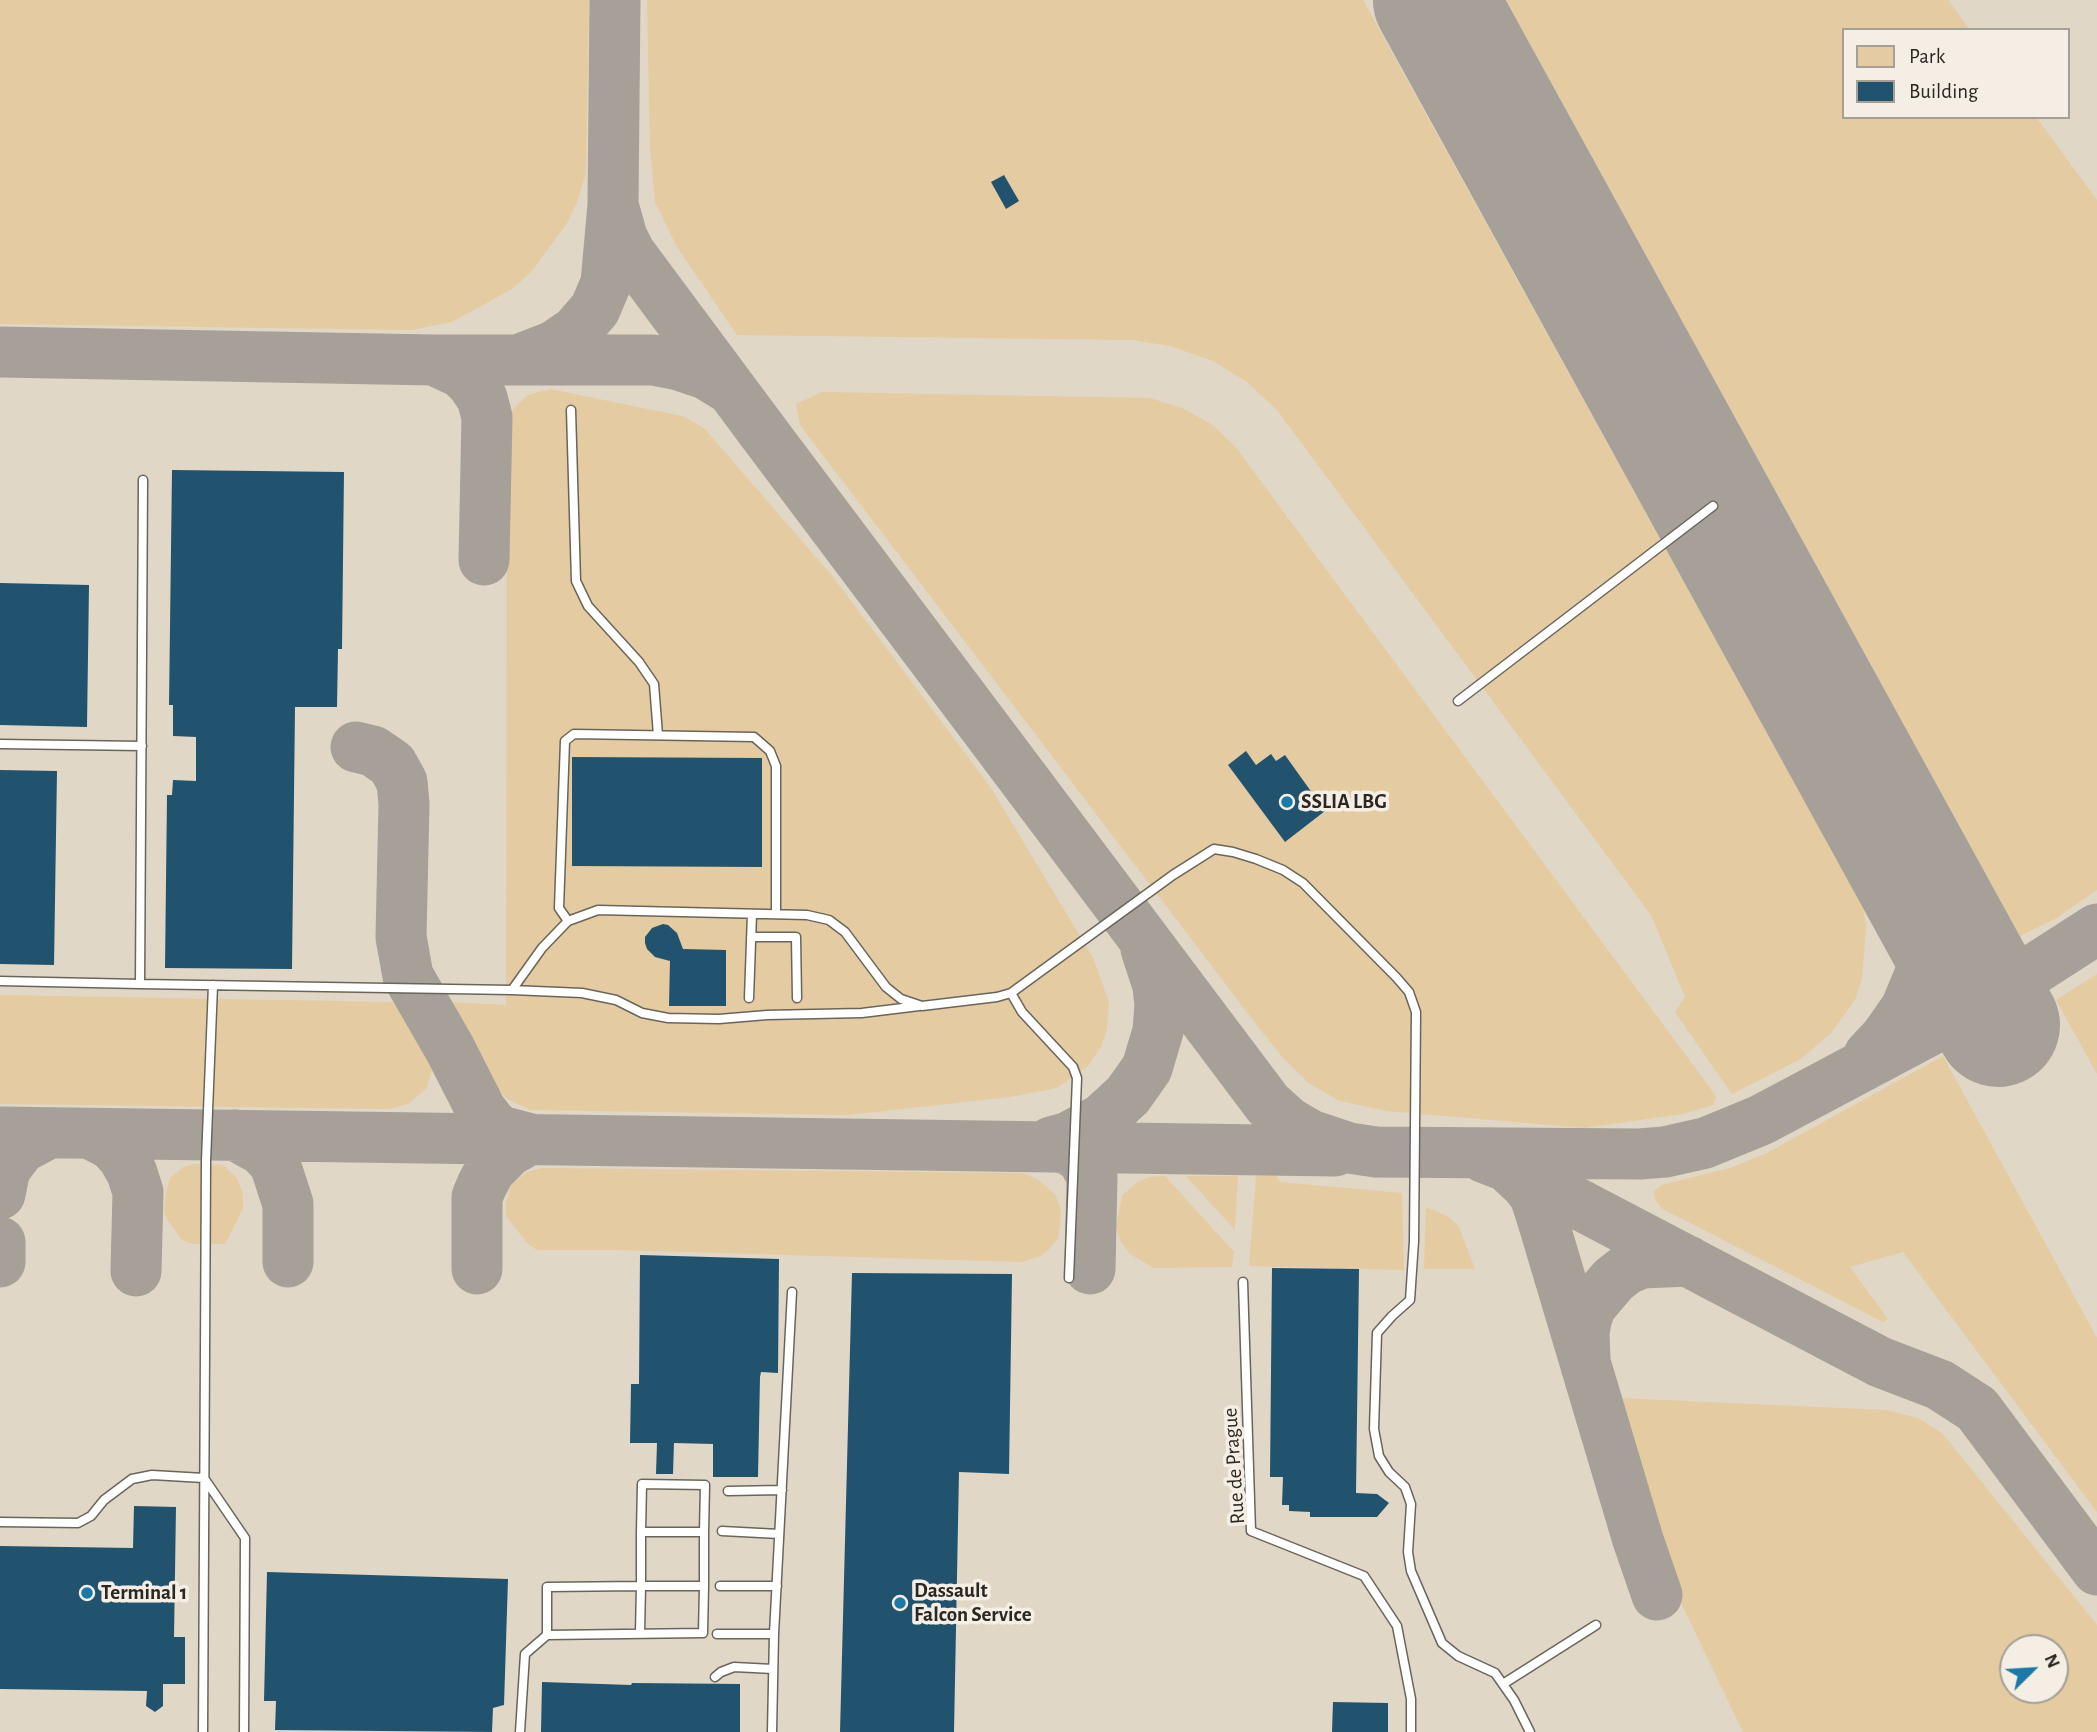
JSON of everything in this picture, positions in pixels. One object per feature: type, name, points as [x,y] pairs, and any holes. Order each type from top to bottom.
[{"type":"lane","points":[[571,410],[576,581],[588,606],[639,662],[654,684],[658,735]]},
{"type":"lane","points":[[140,984],[144,480]]},
{"type":"lane","points":[[1458,701],[1713,506]]},
{"type":"lane","points":[[568,921],[559,908],[565,741],[574,734],[754,737],[771,751],[776,766],[776,914]]},
{"type":"lane","points":[[0,744],[142,746]]},
{"type":"lane","points":[[0,981],[582,993],[616,1000],[642,1013],[668,1018],[719,1019],[862,1013],[997,997],[1011,993],[1173,874],[1214,849],[1234,852],[1283,870],[1303,883],[1409,992],[1416,1012],[1414,1241],[1410,1300],[1377,1333],[1374,1429],[1379,1456],[1389,1472],[1405,1487],[1411,1504],[1408,1552],[1411,1572],[1442,1643],[1458,1656],[1495,1673],[1530,1732]]},
{"type":"lane","points":[[512,990],[542,948],[568,921],[598,910],[807,915],[829,920],[845,932],[886,987],[901,999],[922,1006]]},
{"type":"lane","points":[[749,998],[752,914]]},
{"type":"lane","points":[[751,937],[796,937],[797,998]]},
{"type":"lane","points":[[203,1732],[206,1161],[214,985]]},
{"type":"lane","points":[[1011,993],[1023,1012],[1073,1067],[1077,1079],[1069,1278]]},
{"type":"lane","name":"Rue de Prague","points":[[1243,1282],[1251,1531],[1364,1576],[1397,1626],[1411,1699],[1411,1732]]},
{"type":"lane","points":[[772,1732],[774,1634],[792,1292]]},
{"type":"lane","points":[[0,1522],[78,1523],[91,1516],[104,1500],[132,1479],[152,1475],[204,1478]]},
{"type":"lane","points":[[204,1478],[245,1538],[244,1732]]},
{"type":"lane","points":[[520,1732],[525,1654],[547,1634],[703,1633],[705,1485],[642,1484],[640,1633]]},
{"type":"lane","points":[[728,1491],[782,1490]]},
{"type":"lane","points":[[722,1531],[779,1534]]},
{"type":"lane","points":[[641,1532],[704,1532]]},
{"type":"lane","points":[[547,1634],[547,1587],[704,1586]]},
{"type":"lane","points":[[720,1586],[777,1586]]},
{"type":"lane","points":[[1503,1684],[1596,1625]]},
{"type":"lane","points":[[717,1634],[774,1634]]},
{"type":"lane","points":[[715,1677],[734,1667],[773,1669]]},
{"type":"shaded area","points":[[0,0],[2097,0],[2097,1732],[0,1732]]},
{"type":"green space","points":[[0,0],[589,0],[586,173],[577,202],[567,223],[532,271],[512,289],[452,322],[411,330],[0,324]]},
{"type":"green space","points":[[647,0],[1363,0],[1863,907],[1866,928],[1862,979],[1855,1000],[1831,1033],[1801,1059],[1732,1094],[1675,1012],[1685,997],[1651,915],[1277,410],[1247,382],[1213,361],[1170,346],[1132,340],[737,335],[677,247],[655,202],[650,147]]},
{"type":"green space","points":[[1506,0],[1948,0],[1969,28],[1842,28],[1842,119],[2037,119],[2097,200],[2097,890],[2055,919],[2020,936]]},
{"type":"green space","points":[[550,389],[682,416],[704,428],[833,577],[991,788],[1093,958],[1109,1002],[1107,1029],[1101,1047],[1088,1066],[1057,1088],[1010,1097],[848,1115],[530,1110],[506,1098],[485,1073],[450,1002],[506,1005],[507,433],[510,414],[516,406],[528,395]]},
{"type":"green space","points":[[822,392],[1150,398],[1182,408],[1211,424],[1234,445],[1716,1096],[1713,1105],[1683,1114],[1584,1128],[1387,1111],[1340,1101],[1310,1084],[1283,1058],[1256,1024],[800,425],[796,404]]},
{"type":"green space","points":[[2097,974],[2097,1074],[2056,1000]]},
{"type":"green space","points":[[0,995],[393,1002],[404,1009],[432,1070],[426,1089],[408,1104],[389,1109],[0,1104]]},
{"type":"green space","points":[[1943,1056],[2097,1338],[2097,1512],[1903,1252],[1850,1267],[1888,1319],[1883,1322],[1661,1208],[1655,1199],[1654,1191],[1662,1185],[1733,1167],[1767,1153]]},
{"type":"green space","points":[[193,1164],[223,1165],[237,1178],[243,1194],[243,1209],[225,1244],[193,1244],[182,1240],[164,1213],[170,1178],[182,1168]]},
{"type":"green space","points":[[542,1168],[1023,1173],[1038,1180],[1055,1194],[1061,1209],[1060,1224],[1058,1239],[1048,1250],[1041,1256],[1022,1262],[537,1250],[528,1244],[506,1216],[506,1203],[511,1185],[527,1172]]},
{"type":"green space","points":[[1276,1175],[1280,1182],[1402,1193],[1404,1270],[1249,1266],[1256,1176]]},
{"type":"green space","points":[[1165,1176],[1234,1252],[1232,1267],[1154,1268],[1130,1254],[1120,1240],[1116,1226],[1122,1196],[1136,1183],[1149,1177]]},
{"type":"green space","points":[[1186,1176],[1238,1176],[1235,1230]]},
{"type":"green space","points":[[1426,1207],[1449,1217],[1459,1227],[1475,1269],[1424,1269]]},
{"type":"green space","points":[[1619,1398],[1886,1410],[1918,1418],[1943,1434],[2097,1625],[2097,1732],[1743,1732],[1673,1586]]},
{"type":"building","points":[[1004,175],[1019,201],[1006,209],[991,182]]},
{"type":"building","points":[[172,470],[344,472],[342,649],[338,649],[337,707],[295,707],[292,969],[165,968],[167,795],[172,795],[173,780],[196,781],[196,737],[173,736],[173,705],[169,705]]},
{"type":"building","points":[[0,583],[89,585],[87,727],[0,725]]},
{"type":"building","name":"SSLIA LBG","points":[[1246,751],[1256,765],[1271,754],[1276,761],[1285,755],[1325,811],[1285,842],[1228,765]]},
{"type":"building","points":[[572,757],[762,758],[762,867],[572,866]]},
{"type":"building","points":[[0,770],[57,771],[54,965],[0,964]]},
{"type":"building","points":[[663,924],[677,933],[683,949],[726,950],[726,1006],[669,1006],[670,961],[655,957],[645,943],[645,937],[652,928]]},
{"type":"building","points":[[640,1255],[779,1259],[778,1373],[761,1372],[760,1377],[758,1477],[713,1477],[713,1444],[674,1443],[673,1474],[656,1474],[657,1443],[630,1443],[631,1384],[639,1384]]},
{"type":"building","points":[[1272,1268],[1359,1269],[1356,1493],[1377,1494],[1389,1503],[1377,1517],[1310,1517],[1310,1512],[1289,1511],[1289,1505],[1282,1505],[1283,1477],[1270,1477]]},
{"type":"building","name":"Dassault Falcon Service","points":[[852,1273],[1012,1274],[1009,1474],[959,1472],[954,1732],[840,1732]]},
{"type":"building","name":"Terminal 1","points":[[134,1506],[176,1507],[174,1637],[185,1637],[185,1684],[163,1684],[163,1706],[155,1712],[146,1706],[147,1691],[0,1689],[0,1546],[133,1548]]},
{"type":"building","points":[[267,1572],[508,1579],[504,1705],[493,1708],[492,1732],[275,1730],[276,1701],[264,1701]]},
{"type":"building","points":[[542,1682],[631,1685],[740,1684],[740,1732],[541,1732]]},
{"type":"building","points":[[1333,1702],[1388,1703],[1388,1732],[1332,1732]]},
{"type":"taxiway","points":[[523,358],[554,346],[576,331],[595,309],[606,283],[613,205],[615,0]]},
{"type":"taxiway","points":[[613,205],[622,237],[630,253],[763,432],[1268,1104],[1288,1122],[1310,1135],[1349,1148],[1376,1152],[1639,1154],[1665,1152],[1705,1143],[1761,1120],[1985,1001],[2097,929]]},
{"type":"taxiway","points":[[0,352],[434,360],[653,360],[706,374],[732,390]]},
{"type":"taxiway","points":[[434,360],[460,372],[471,382],[482,398],[487,417],[484,560]]},
{"type":"taxiway","points":[[356,747],[373,751],[392,764],[402,782],[404,804],[401,937],[408,976],[481,1110],[500,1131],[530,1139]]},
{"type":"taxiway","points":[[1869,1055],[1906,1008],[1921,972],[1927,940],[1926,909],[1920,884]]},
{"type":"taxiway","points":[[1051,1142],[1069,1137],[1102,1119],[1128,1095],[1147,1068],[1158,1031],[1160,1005],[1158,986],[1146,949]]},
{"type":"taxiway","points":[[0,1132],[1335,1151]]},
{"type":"taxiway","points":[[0,1194],[5,1169],[21,1148],[49,1133]]},
{"type":"taxiway","points":[[93,1135],[112,1145],[132,1173],[138,1192],[136,1271]]},
{"type":"taxiway","points":[[235,1135],[262,1150],[275,1164],[288,1204],[288,1262]]},
{"type":"taxiway","points":[[477,1269],[477,1197],[490,1170],[509,1151],[530,1139]]},
{"type":"taxiway","points":[[1055,1146],[1070,1150],[1082,1158],[1092,1176],[1090,1269]]},
{"type":"taxiway","points":[[1485,1158],[1506,1166],[1880,1362],[1940,1385],[1977,1409],[2097,1570]]},
{"type":"taxiway","points":[[1511,1170],[1535,1196],[1657,1595]]},
{"type":"taxiway","points":[[0,1242],[0,1262]]},
{"type":"taxiway","points":[[1585,1358],[1584,1334],[1591,1306],[1613,1280],[1627,1269],[1642,1263],[1688,1261]]},
{"type":"runway","points":[[1435,0],[1998,1025]]},
{"type":"place","name":"SSLIA LBG","points":[[1287,802]]},
{"type":"place","name":"Terminal 1","points":[[87,1593]]},
{"type":"place","name":"Dassault Falcon Service","points":[[900,1603]]}]
